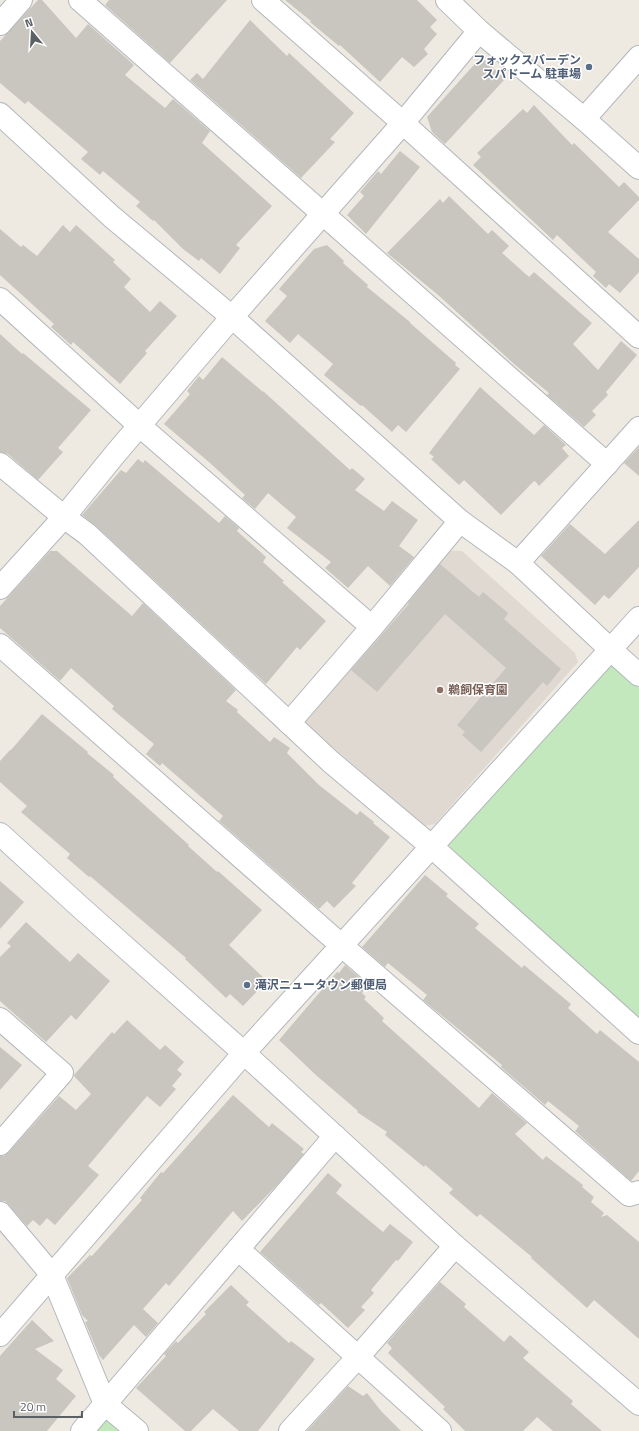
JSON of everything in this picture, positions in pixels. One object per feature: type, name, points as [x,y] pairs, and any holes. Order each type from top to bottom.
[{"type":"street","points":[[0,24],[21,0]]},
{"type":"street","points":[[80,0],[607,464]]},
{"type":"street","points":[[263,0],[639,337]]},
{"type":"street","points":[[447,0],[479,31],[584,119],[639,168]]},
{"type":"street","points":[[0,588],[64,517],[116,453],[232,317],[403,124],[479,31]]},
{"type":"street","points":[[584,119],[639,57]]},
{"type":"street","points":[[0,114],[112,217],[232,317],[460,521],[518,563],[639,675]]},
{"type":"street","points":[[0,299],[140,426],[372,627]]},
{"type":"street","points":[[518,563],[639,428]]},
{"type":"street","points":[[0,464],[87,534],[331,762],[431,846],[639,1033]]},
{"type":"street","points":[[289,723],[372,627],[460,521]]},
{"type":"street","points":[[0,1335],[244,1053],[639,618]]},
{"type":"street","points":[[0,645],[341,945],[629,1195],[639,1192]]},
{"type":"street","points":[[0,834],[244,1053],[455,1246],[639,1404]]},
{"type":"street","points":[[0,1019],[62,1074],[0,1144]]},
{"type":"street","points":[[82,1431],[335,1136]]},
{"type":"street","points":[[0,1213],[52,1275],[106,1404],[137,1431]]},
{"type":"street","points":[[290,1431],[358,1357],[455,1246]]},
{"type":"street","points":[[238,1249],[440,1431]]},
{"type":"shaded area","name":"鵜飼保育園","points":[[443,550],[462,551],[575,653],[578,662],[435,824],[424,826],[305,723],[303,718]]},
{"type":"green space","points":[[609,661],[639,688],[639,1022],[459,862],[447,841]]},
{"type":"green space","points":[[106,1412],[128,1431],[90,1431]]},
{"type":"building","points":[[38,0],[42,0],[76,38],[88,24],[134,65],[125,75],[165,108],[173,99],[210,131],[202,143],[272,206],[236,245],[240,248],[220,274],[201,258],[199,261],[183,249],[154,220],[153,221],[136,206],[140,202],[103,171],[100,175],[81,159],[88,152],[28,101],[25,104],[0,83],[0,41]]},
{"type":"building","points":[[109,0],[227,0],[170,63],[105,5]]},
{"type":"building","points":[[285,0],[417,0],[437,20],[430,27],[437,34],[424,49],[428,54],[414,67],[402,57],[380,82],[340,45],[339,46]]},
{"type":"building","points":[[250,20],[287,56],[289,53],[354,113],[330,139],[335,142],[301,178],[190,80],[197,73],[203,79]]},
{"type":"building","points":[[481,57],[505,79],[445,144],[432,132],[427,117]]},
{"type":"building","points":[[534,105],[572,145],[574,143],[619,187],[624,182],[639,197],[639,200],[608,232],[639,259],[639,272],[620,293],[609,284],[606,288],[593,276],[596,272],[557,235],[553,240],[473,165],[481,157],[477,153],[523,109],[527,113]]},
{"type":"building","points":[[400,151],[420,167],[366,234],[347,215],[364,196],[360,192],[378,171],[381,174]]},
{"type":"building","points":[[449,196],[488,234],[492,230],[509,246],[502,253],[529,277],[534,272],[592,323],[573,344],[598,370],[621,341],[637,355],[606,392],[608,395],[592,411],[596,415],[584,427],[547,395],[549,393],[514,364],[437,294],[387,253],[440,199],[443,203]]},
{"type":"building","points":[[63,225],[70,232],[76,225],[115,260],[113,262],[131,279],[124,287],[150,312],[160,301],[177,316],[145,351],[147,353],[120,384],[73,342],[71,345],[51,327],[54,324],[0,275],[0,229],[21,247],[23,245],[37,256]]},
{"type":"building","points":[[327,245],[344,261],[343,263],[368,285],[367,287],[410,322],[456,363],[455,365],[460,369],[406,432],[398,425],[392,432],[362,405],[361,406],[324,375],[333,364],[298,334],[290,343],[265,321],[287,296],[279,289],[314,249]]},
{"type":"building","points":[[0,334],[22,354],[23,353],[91,410],[58,448],[63,452],[38,480],[8,454],[0,452]]},
{"type":"building","points":[[222,357],[263,391],[350,470],[352,468],[365,479],[355,490],[384,511],[392,501],[418,520],[399,546],[414,557],[390,586],[368,566],[348,588],[325,568],[331,562],[287,528],[296,517],[268,493],[255,509],[242,498],[245,495],[164,424],[190,394],[187,391],[199,376],[203,380]]},
{"type":"building","points":[[480,387],[534,435],[544,425],[566,445],[562,448],[569,456],[539,486],[535,481],[533,482],[501,515],[464,480],[459,485],[431,459],[434,457],[429,453]]},
{"type":"building","points":[[639,447],[639,476],[624,463]]},
{"type":"building","points":[[138,459],[143,463],[145,460],[219,523],[225,516],[239,528],[237,531],[266,557],[263,562],[284,581],[282,582],[326,621],[300,650],[297,647],[266,684],[95,525],[82,515],[121,470],[126,473]]},
{"type":"building","points":[[639,520],[639,567],[609,599],[604,595],[595,605],[541,556],[570,524],[605,554]]},
{"type":"building","points":[[50,551],[57,551],[132,616],[143,603],[236,690],[226,701],[238,710],[237,712],[270,742],[274,737],[290,748],[287,753],[319,785],[357,815],[360,811],[390,837],[352,883],[356,886],[334,908],[327,901],[319,909],[219,821],[223,816],[162,763],[160,766],[146,754],[154,744],[112,709],[114,706],[71,668],[60,681],[0,628],[0,606]]},
{"type":"building","points":[[440,564],[479,597],[483,592],[508,613],[504,619],[561,669],[547,686],[543,682],[481,752],[462,735],[465,732],[457,725],[506,668],[445,614],[377,692],[351,670],[409,604],[408,603]]},
{"type":"building","points":[[42,714],[114,775],[113,777],[189,845],[188,846],[262,910],[229,945],[267,981],[243,1006],[230,994],[226,998],[185,959],[186,958],[67,858],[70,854],[21,812],[27,806],[0,782],[0,761]]},
{"type":"building","points":[[425,875],[448,894],[446,896],[479,924],[475,928],[522,968],[524,965],[571,1004],[568,1008],[597,1034],[600,1030],[639,1062],[639,1171],[631,1181],[575,1131],[579,1126],[548,1101],[545,1105],[501,1067],[502,1065],[423,1000],[427,995],[388,963],[385,967],[362,947]]},
{"type":"building","points":[[0,881],[24,902],[0,929]]},
{"type":"building","points":[[26,922],[70,962],[78,953],[110,981],[76,1020],[71,1015],[46,1042],[0,1001],[0,957],[11,946],[7,943]]},
{"type":"building","points":[[345,965],[368,985],[362,993],[366,997],[364,999],[384,1018],[382,1021],[479,1108],[492,1093],[527,1123],[515,1134],[543,1160],[546,1156],[583,1185],[582,1187],[594,1197],[591,1202],[604,1213],[601,1217],[607,1215],[639,1242],[639,1339],[594,1300],[587,1308],[531,1258],[532,1257],[480,1214],[477,1217],[449,1193],[453,1189],[425,1165],[424,1167],[385,1135],[387,1132],[357,1112],[358,1111],[317,1076],[279,1040],[337,972],[339,973]]},
{"type":"building","points":[[127,1020],[160,1050],[165,1045],[184,1062],[177,1070],[182,1074],[172,1086],[176,1089],[160,1107],[147,1096],[88,1166],[99,1175],[55,1225],[47,1218],[40,1226],[33,1220],[27,1226],[5,1201],[0,1201],[0,1156],[4,1156],[9,1152],[59,1096],[76,1110],[91,1094],[74,1075],[112,1032],[114,1034]]},
{"type":"building","points":[[0,1047],[22,1065],[0,1090]]},
{"type":"building","points":[[233,1095],[269,1127],[272,1123],[304,1149],[301,1152],[304,1154],[278,1184],[242,1221],[233,1211],[169,1286],[166,1283],[143,1309],[158,1323],[146,1337],[134,1325],[103,1360],[99,1355],[85,1322],[88,1321],[82,1315],[67,1278],[90,1255],[92,1256],[142,1200],[140,1198],[161,1172],[163,1173]]},
{"type":"building","points":[[328,1173],[342,1185],[336,1193],[383,1232],[390,1224],[413,1242],[398,1261],[396,1260],[371,1290],[374,1293],[361,1307],[365,1310],[348,1328],[321,1303],[319,1305],[260,1252]]},
{"type":"building","points":[[440,1282],[466,1304],[464,1307],[504,1342],[510,1335],[529,1352],[523,1358],[573,1401],[571,1404],[602,1431],[553,1431],[537,1417],[523,1431],[465,1431],[443,1409],[445,1407],[388,1353],[392,1348],[387,1343]]},
{"type":"building","points":[[231,1285],[249,1302],[246,1305],[289,1343],[291,1341],[315,1359],[258,1431],[239,1431],[213,1409],[191,1431],[185,1431],[136,1388],[166,1356],[164,1354],[176,1341],[178,1343],[206,1314],[204,1312]]},
{"type":"building","points":[[32,1320],[54,1341],[35,1349],[63,1370],[56,1379],[76,1396],[47,1431],[0,1431],[0,1356]]},
{"type":"building","points":[[348,1386],[363,1396],[367,1393],[381,1411],[401,1431],[307,1431]]},
{"type":"place","name":"フォックスバーデン スパドーム 駐車場","points":[[589,67]]},
{"type":"place","name":"鵜飼保育園","points":[[440,690]]},
{"type":"place","name":"滝沢ニュータウン郵便局","points":[[247,985]]}]
